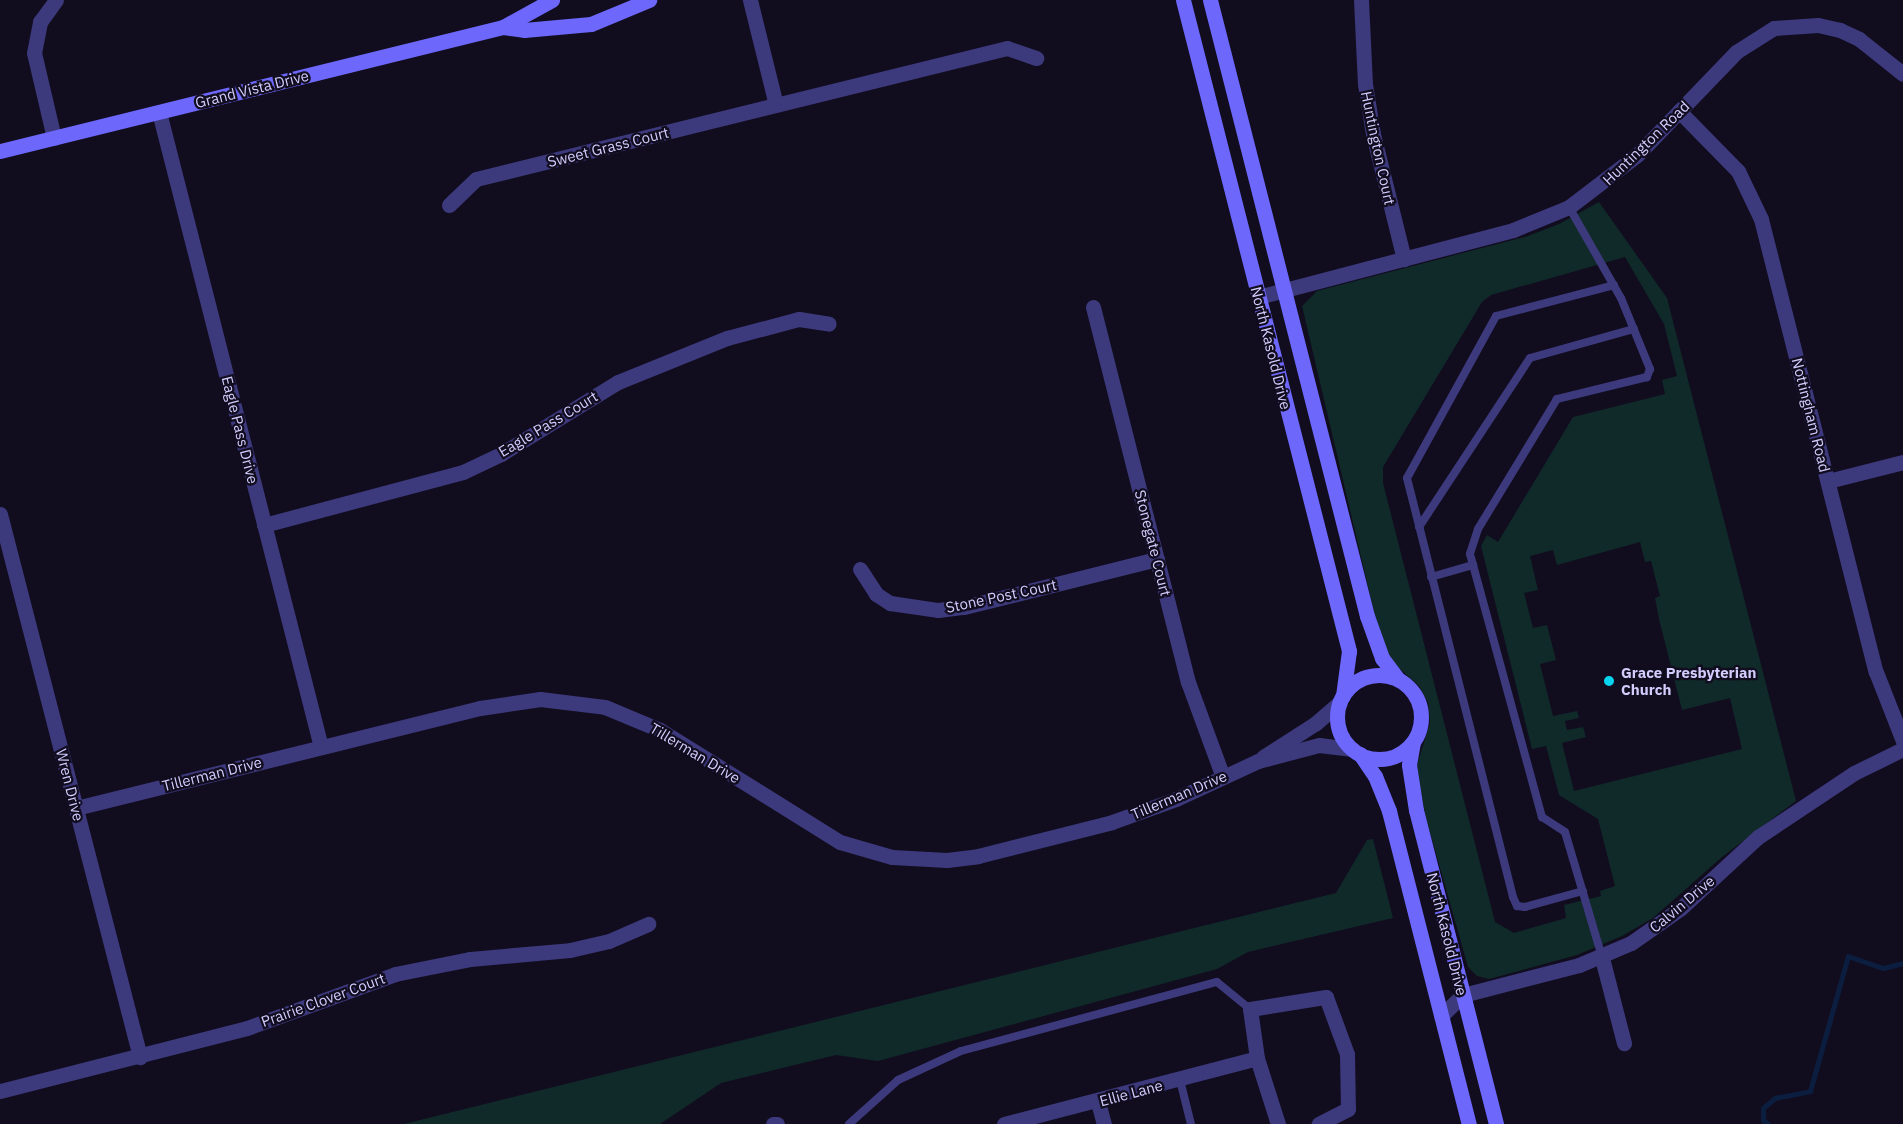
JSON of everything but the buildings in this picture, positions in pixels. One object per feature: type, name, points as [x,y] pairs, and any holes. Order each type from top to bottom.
[{"type":"main road","name":"Grand Vista Drive","points":[[0,151],[503,27],[552,0]]},
{"type":"main road","name":"Grand Vista Drive","points":[[503,27],[524,30],[591,24],[649,0]]},
{"type":"main road","name":"North Kasold Drive","points":[[1183,0],[1348,651],[1341,699]]},
{"type":"main road","name":"North Kasold Drive","points":[[1210,0],[1366,616],[1382,658],[1398,679]]},
{"type":"main road","points":[[1367,677],[1398,679],[1411,690],[1419,704],[1420,727],[1413,742],[1389,758],[1356,752],[1339,728],[1341,699],[1367,677]]},
{"type":"main road","name":"North Kasold Drive","points":[[1413,742],[1410,782],[1496,1124]]},
{"type":"main road","name":"North Kasold Drive","points":[[1356,752],[1375,776],[1389,811],[1469,1124]]},
{"type":"street","points":[[54,138],[34,53],[40,22],[56,0]]},
{"type":"street","points":[[750,0],[776,105]]},
{"type":"street","name":"Huntington Court","points":[[1361,0],[1368,104],[1404,259]]},
{"type":"street","name":"Huntington Road","points":[[1258,297],[1513,230],[1569,207],[1615,175],[1755,37],[1796,24],[1840,30],[1859,39],[1903,74]]},
{"type":"street","name":"Sweet Grass Court","points":[[449,205],[476,179],[1007,48],[1036,58]]},
{"type":"street","name":"Nottingham Road","points":[[1679,111],[1718,147],[1752,195],[1881,689],[1903,741]]},
{"type":"street","name":"Eagle Pass Drive","points":[[159,112],[321,747]]},
{"type":"street","name":"Stonegate Court","points":[[1094,307],[1198,714],[1223,777]]},
{"type":"street","name":"Eagle Pass Court","points":[[264,525],[463,472],[501,453],[618,382],[698,348],[799,319],[829,324]]},
{"type":"street","points":[[1828,481],[1903,462]]},
{"type":"street","name":"Wren Drive","points":[[1,513],[140,1057]]},
{"type":"street","name":"Stone Post Court","points":[[860,569],[876,594],[890,603],[939,610],[964,607],[1157,559]]},
{"type":"street","name":"Tillerman Drive","points":[[1258,761],[1341,699]]},
{"type":"street","name":"Tillerman Drive","points":[[76,808],[512,701],[574,701],[605,707],[660,730],[840,842],[869,852],[919,860],[978,856],[1112,822],[1258,761],[1319,745],[1356,752]]},
{"type":"street","name":"Calvin Drive","points":[[1441,1016],[1463,995],[1602,958],[1664,922],[1758,837],[1804,804],[1903,749]]},
{"type":"street","name":"Prairie Clover Court","points":[[0,1091],[247,1028],[395,974],[470,959],[570,951],[609,941],[648,924]]},
{"type":"street","points":[[1602,958],[1624,1043]]},
{"type":"street","points":[[1278,1124],[1257,1058],[1250,1009],[1326,998],[1347,1054],[1348,1109],[1319,1124]]},
{"type":"street","name":"Ellie Lane","points":[[1004,1124],[1098,1102],[1257,1058]]},
{"type":"street","points":[[1098,1102],[1104,1124]]},
{"type":"lane","points":[[1569,207],[1614,285],[1650,369],[1647,377],[1557,399],[1478,529],[1470,554],[1542,817],[1565,832],[1602,958]]},
{"type":"lane","points":[[1584,891],[1525,907],[1517,906],[1407,478],[1496,316],[1614,285]]},
{"type":"lane","points":[[1419,527],[1530,358],[1634,329]]},
{"type":"lane","points":[[1431,577],[1473,565]]},
{"type":"lane","points":[[849,1124],[898,1080],[961,1051],[1217,982],[1250,1009]]},
{"type":"lane","points":[[1180,1080],[1191,1124]]},
{"type":"green space","points":[[1599,202],[1667,298],[1796,801],[1722,857],[1653,918],[1622,936],[1577,955],[1489,979],[1477,976],[1468,967],[1426,818],[1416,768],[1430,723],[1428,702],[1419,686],[1390,660],[1378,629],[1302,306],[1317,291],[1528,236],[1559,224]],"holes":[[[1625,257],[1664,324],[1677,376],[1662,380],[1665,394],[1573,417],[1498,542],[1487,535],[1481,546],[1532,749],[1546,746],[1559,795],[1598,819],[1615,886],[1600,891],[1601,896],[1564,905],[1566,918],[1514,933],[1495,922],[1383,483],[1383,467],[1482,302],[1491,295]],[[1640,542],[1645,562],[1651,561],[1660,596],[1655,598],[1659,619],[1682,710],[1730,698],[1742,749],[1574,791],[1562,743],[1586,737],[1583,727],[1567,730],[1565,721],[1579,718],[1577,711],[1553,716],[1540,664],[1556,660],[1547,625],[1533,628],[1524,593],[1538,590],[1530,556],[1553,550],[1557,565]]]},
{"type":"green space","points":[[1373,839],[1393,918],[1248,952],[1217,969],[878,1061],[836,1055],[721,1083],[660,1124],[404,1124],[1336,893],[1367,840]]},
{"type":"waterway","points":[[1768,1124],[1763,1120],[1763,1108],[1775,1098],[1810,1091],[1848,956],[1883,968],[1903,963]]},
{"type":"place","name":"Grace Presbyterian Church","points":[[1609,681]]}]
